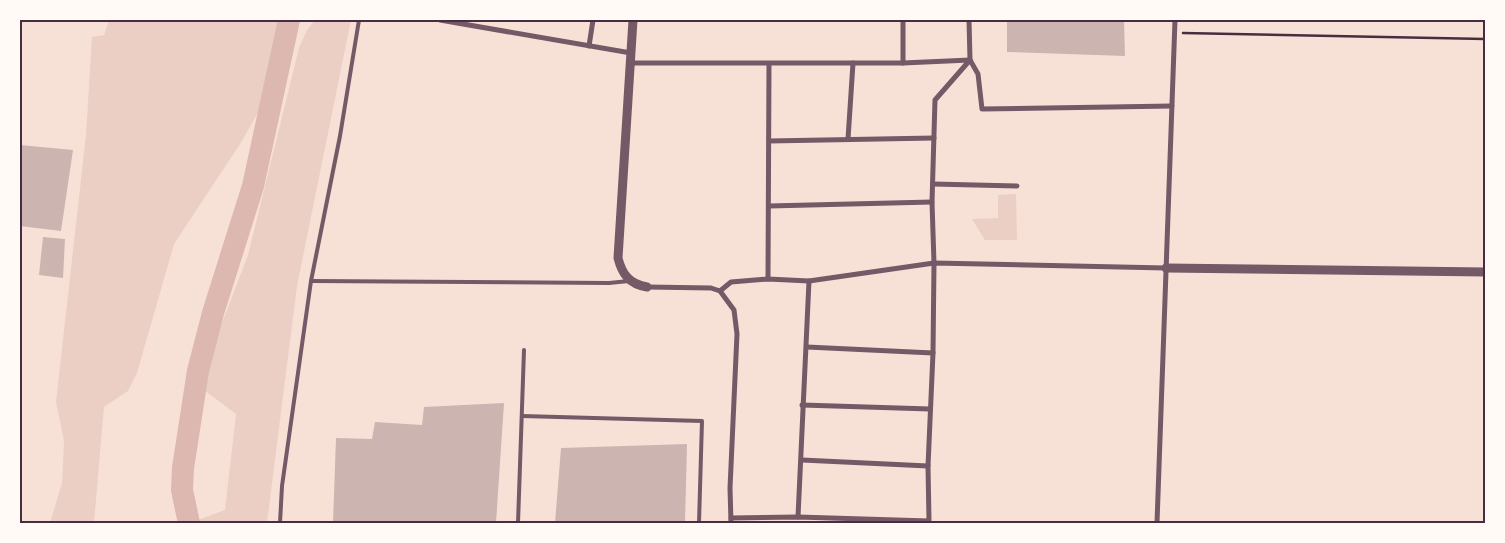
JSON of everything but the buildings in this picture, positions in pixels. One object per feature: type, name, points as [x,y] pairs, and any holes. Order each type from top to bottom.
[{"type":"street","points":[[440,20],[589,46],[632,58],[769,64],[903,63],[970,60]]},
{"type":"street","points":[[589,46],[593,20]]},
{"type":"street","points":[[633,20],[618,258],[621,269],[629,280],[639,286],[711,288],[720,290],[734,310],[737,334],[730,488],[731,520],[798,517],[929,522],[928,466],[933,353],[934,263],[932,202],[935,100],[970,60]]},
{"type":"street","points":[[903,20],[903,63]]},
{"type":"street","points":[[969,20],[970,60],[978,74],[982,109],[1172,106]]},
{"type":"street","points":[[1157,523],[1174,20]]},
{"type":"street","points":[[848,139],[853,63]]},
{"type":"street","points":[[768,280],[769,64]]},
{"type":"street","points":[[769,141],[934,138]]},
{"type":"street","points":[[933,184],[1017,186]]},
{"type":"street","points":[[768,206],[932,202]]},
{"type":"street","points":[[720,290],[731,282],[768,280],[809,281],[934,263],[1485,272]]},
{"type":"street","points":[[798,517],[809,281]]},
{"type":"street","points":[[807,347],[933,353]]},
{"type":"street","points":[[802,405],[930,409]]},
{"type":"street","points":[[802,460],[928,466]]},
{"type":"lane","points":[[280,523],[282,486],[311,281],[340,136],[359,20]]},
{"type":"lane","points":[[311,281],[609,283],[629,280]]},
{"type":"lane","points":[[518,523],[524,350]]},
{"type":"lane","points":[[522,416],[702,421],[699,523]]},
{"type":"path","points":[[1174,33],[1485,39]]},
{"type":"shaded area","points":[[109,20],[280,20],[269,93],[242,141],[174,244],[137,373],[128,391],[104,407],[94,523],[50,523],[62,483],[64,441],[56,402],[86,135],[92,37],[104,35]]},
{"type":"shaded area","points":[[315,20],[351,20],[297,286],[267,523],[195,523],[195,521],[225,510],[236,414],[204,390],[204,370],[248,255],[299,48],[307,30]]},
{"type":"shaded area","points":[[1016,194],[1017,240],[985,240],[972,219],[998,218],[998,195]]},
{"type":"waterway","points":[[189,523],[182,490],[183,468],[198,371],[213,313],[253,186],[289,20]]}]
